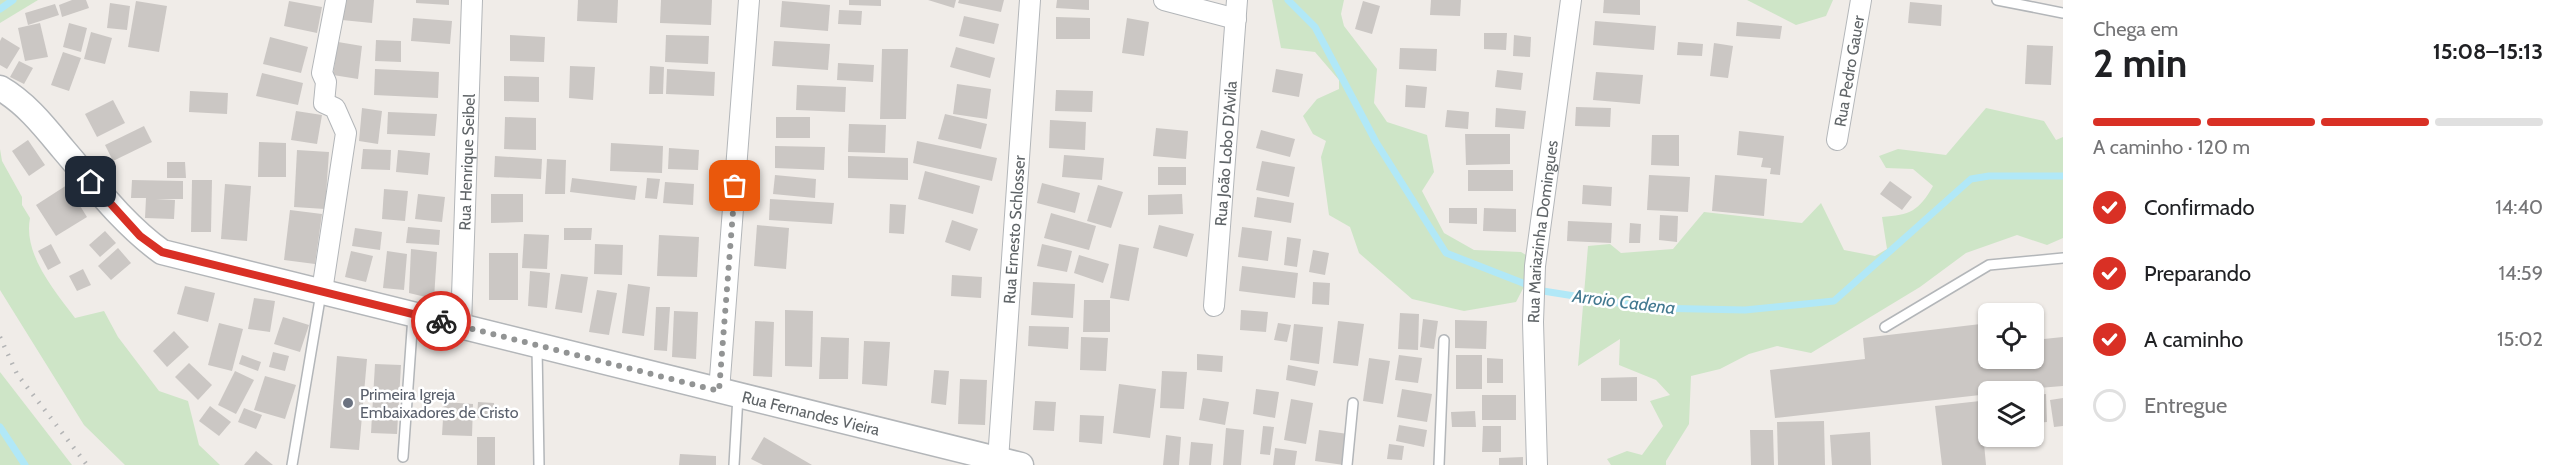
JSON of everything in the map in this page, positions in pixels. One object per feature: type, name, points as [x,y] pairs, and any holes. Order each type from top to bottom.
[{"type":"street","points":[[322,291],[346,133],[335,108],[324,103],[326,82],[322,73],[336,0]]},
{"type":"street","name":"Rua Henrique Seibel","points":[[461,326],[472,0]]},
{"type":"street","points":[[728,393],[749,0]]},
{"type":"street","name":"Rua Ernesto Schlosser","points":[[1009,463],[1030,0]]},
{"type":"street","points":[[1164,0],[1237,9]]},
{"type":"street","name":"Rua Mariazinha Domingues","points":[[1537,465],[1533,322],[1535,266],[1571,0]]},
{"type":"street","name":"Rua Pedro Gauer","points":[[1837,140],[1861,0]]},
{"type":"street","name":"Rua João Lobo D'Avila","points":[[1214,306],[1237,9]]},
{"type":"street","name":"Rua Fernandes Vieira","points":[[0,88],[38,117],[122,218],[140,236],[162,252],[1009,463]]},
{"type":"lane","points":[[1997,0],[2063,14]]},
{"type":"lane","points":[[1885,327],[1989,265],[2063,258]]},
{"type":"lane","points":[[292,465],[322,291]]},
{"type":"lane","points":[[403,457],[413,314]]},
{"type":"lane","points":[[1439,465],[1444,340]]},
{"type":"lane","points":[[537,345],[539,465]]},
{"type":"lane","points":[[728,393],[734,465]]},
{"type":"lane","points":[[1347,465],[1353,403]]},
{"type":"green space","points":[[0,0],[38,0],[0,23]]},
{"type":"green space","points":[[1272,0],[1344,0],[1341,14],[1344,26],[1377,69],[1374,103],[1387,122],[1427,135],[1434,172],[1422,191],[1444,233],[1474,250],[1521,252],[1526,255],[1529,277],[1516,302],[1464,311],[1412,299],[1359,253],[1350,227],[1329,215],[1321,157],[1326,141],[1313,134],[1303,116],[1317,99],[1339,89],[1339,80],[1315,52],[1281,48]]},
{"type":"green space","points":[[1747,0],[1833,0],[1826,16],[1796,25]]},
{"type":"green space","points":[[1986,108],[2044,121],[2056,140],[2063,137],[2063,238],[2047,245],[2017,235],[1966,253],[1920,287],[1811,353],[1777,346],[1749,354],[1720,369],[1691,376],[1689,424],[1666,461],[1666,465],[1611,465],[1607,459],[1627,451],[1642,455],[1663,426],[1650,401],[1670,395],[1656,380],[1619,365],[1620,339],[1578,366],[1588,246],[1610,244],[1621,253],[1673,249],[1704,212],[1802,223],[1821,203],[1844,250],[1875,256],[1887,249],[1882,217],[1900,215],[1913,210],[1923,201],[1933,186],[1913,169],[1886,168],[1879,156],[1898,149],[1946,155]]},
{"type":"green space","points":[[0,149],[2,161],[22,197],[22,205],[30,218],[31,245],[50,284],[75,318],[104,311],[118,337],[159,391],[188,401],[199,445],[220,465],[125,465],[84,425],[0,290]]},
{"type":"green space","points":[[0,372],[72,465],[0,465]]},
{"type":"building","points":[[72,0],[86,0],[89,8],[62,17],[59,5]]},
{"type":"building","points":[[344,0],[374,0],[372,23],[342,20]]},
{"type":"building","points":[[416,0],[449,0],[449,5],[416,3]]},
{"type":"building","points":[[578,0],[618,0],[617,23],[577,21]]},
{"type":"building","points":[[661,0],[712,0],[711,25],[660,23]]},
{"type":"building","points":[[849,0],[881,0],[881,6],[849,5]]},
{"type":"building","points":[[928,0],[956,0],[954,8]]},
{"type":"building","points":[[959,0],[1004,0],[1001,12],[958,3]]},
{"type":"building","points":[[1057,0],[1089,0],[1089,10],[1056,8]]},
{"type":"building","points":[[1431,0],[1461,0],[1460,16],[1430,15]]},
{"type":"building","points":[[1604,0],[1640,0],[1640,15],[1603,13]]},
{"type":"building","points":[[136,1],[167,6],[159,52],[128,47]]},
{"type":"building","points":[[289,1],[322,7],[317,33],[284,26]]},
{"type":"building","points":[[782,1],[830,5],[828,31],[780,27]]},
{"type":"building","points":[[1363,1],[1380,6],[1372,34],[1355,29]]},
{"type":"building","points":[[1910,2],[1942,5],[1941,26],[1908,23]]},
{"type":"building","points":[[110,3],[130,6],[127,30],[107,28]]},
{"type":"building","points":[[55,4],[59,15],[28,25],[25,13]]},
{"type":"building","points":[[839,10],[862,11],[861,25],[838,24]]},
{"type":"building","points":[[964,16],[999,24],[994,44],[959,36]]},
{"type":"building","points":[[1056,17],[1090,18],[1090,39],[1056,39]]},
{"type":"building","points":[[413,18],[452,21],[450,44],[411,41]]},
{"type":"building","points":[[1127,18],[1149,22],[1144,56],[1122,53]]},
{"type":"building","points":[[1595,21],[1656,26],[1654,50],[1593,45]]},
{"type":"building","points":[[1737,22],[1782,26],[1780,39],[1736,36]]},
{"type":"building","points":[[40,23],[48,57],[25,61],[18,28]]},
{"type":"building","points":[[69,23],[87,28],[81,52],[63,47]]},
{"type":"building","points":[[91,32],[112,38],[105,64],[84,59]]},
{"type":"building","points":[[1484,33],[1507,33],[1506,50],[1484,49]]},
{"type":"building","points":[[510,35],[545,37],[544,62],[510,61]]},
{"type":"building","points":[[666,35],[709,36],[708,64],[665,62]]},
{"type":"building","points":[[1514,35],[1531,37],[1530,57],[1513,56]]},
{"type":"building","points":[[2,37],[20,48],[7,69],[0,65]]},
{"type":"building","points":[[270,37],[308,47],[301,73],[263,64]]},
{"type":"building","points":[[376,40],[401,41],[401,62],[375,61]]},
{"type":"building","points":[[774,41],[830,44],[828,70],[772,66]]},
{"type":"building","points":[[338,42],[362,46],[358,79],[333,75]]},
{"type":"building","points":[[1678,42],[1703,44],[1702,56],[1677,55]]},
{"type":"building","points":[[1714,43],[1733,46],[1728,78],[1710,76]]},
{"type":"building","points":[[2027,45],[2053,46],[2051,85],[2025,84]]},
{"type":"building","points":[[956,47],[995,58],[990,78],[950,67]]},
{"type":"building","points":[[1400,48],[1437,49],[1436,71],[1399,69]]},
{"type":"building","points":[[882,49],[908,49],[906,119],[880,119]]},
{"type":"building","points":[[63,52],[81,58],[69,91],[51,85]]},
{"type":"building","points":[[19,61],[33,68],[24,84],[10,77]]},
{"type":"building","points":[[838,63],[874,65],[873,82],[837,80]]},
{"type":"building","points":[[570,66],[595,67],[593,100],[569,98]]},
{"type":"building","points":[[650,66],[664,67],[663,94],[649,94]]},
{"type":"building","points":[[375,69],[439,72],[438,98],[374,95]]},
{"type":"building","points":[[667,69],[715,72],[714,96],[666,94]]},
{"type":"building","points":[[1276,69],[1303,74],[1299,97],[1272,92]]},
{"type":"building","points":[[1497,70],[1523,73],[1521,90],[1495,87]]},
{"type":"building","points":[[1596,72],[1643,75],[1640,104],[1593,100]]},
{"type":"building","points":[[262,73],[303,83],[298,105],[256,96]]},
{"type":"building","points":[[504,76],[539,77],[539,102],[504,101]]},
{"type":"building","points":[[957,84],[991,89],[987,119],[953,114]]},
{"type":"building","points":[[797,85],[846,87],[845,112],[796,110]]},
{"type":"building","points":[[1406,85],[1427,87],[1425,108],[1405,107]]},
{"type":"building","points":[[1056,90],[1093,91],[1092,112],[1055,111]]},
{"type":"building","points":[[190,91],[228,93],[227,114],[189,112]]},
{"type":"building","points":[[113,100],[125,123],[97,137],[85,114]]},
{"type":"building","points":[[1576,107],[1611,108],[1610,127],[1575,126]]},
{"type":"building","points":[[362,108],[382,111],[378,144],[359,141]]},
{"type":"building","points":[[1496,108],[1526,111],[1524,129],[1495,127]]},
{"type":"building","points":[[1447,110],[1469,112],[1468,129],[1445,127]]},
{"type":"building","points":[[296,111],[322,115],[317,144],[291,140]]},
{"type":"building","points":[[388,112],[437,114],[435,136],[387,134]]},
{"type":"building","points":[[945,114],[987,124],[981,149],[938,139]]},
{"type":"building","points":[[505,117],[536,118],[536,150],[504,149]]},
{"type":"building","points":[[776,117],[810,117],[810,138],[776,138]]},
{"type":"building","points":[[1050,120],[1086,122],[1085,150],[1049,148]]},
{"type":"building","points":[[849,124],[886,125],[885,153],[848,152]]},
{"type":"building","points":[[144,126],[152,142],[113,161],[105,145]]},
{"type":"building","points":[[1156,128],[1188,131],[1186,159],[1153,156]]},
{"type":"building","points":[[1261,130],[1295,139],[1290,157],[1256,148]]},
{"type":"building","points":[[1739,131],[1784,136],[1780,175],[1770,174],[1771,168],[1761,167],[1763,158],[1737,155]]},
{"type":"building","points":[[1465,134],[1510,134],[1510,164],[1466,165]]},
{"type":"building","points":[[1652,135],[1679,135],[1679,166],[1651,165]]},
{"type":"building","points":[[28,140],[45,165],[29,176],[12,151]]},
{"type":"building","points":[[917,141],[997,158],[992,181],[913,163]]},
{"type":"building","points":[[259,142],[286,143],[286,177],[258,177]]},
{"type":"building","points":[[611,143],[663,146],[662,173],[610,171]]},
{"type":"building","points":[[775,146],[825,147],[824,170],[775,168]]},
{"type":"building","points":[[669,148],[699,150],[698,170],[668,169]]},
{"type":"building","points":[[363,149],[391,150],[390,170],[361,169]]},
{"type":"building","points":[[297,150],[329,152],[325,209],[294,207]]},
{"type":"building","points":[[398,150],[430,153],[428,175],[396,172]]},
{"type":"building","points":[[1064,155],[1104,158],[1102,180],[1062,177]]},
{"type":"building","points":[[495,156],[542,159],[541,179],[494,177]]},
{"type":"building","points":[[848,156],[908,158],[908,180],[848,178]]},
{"type":"building","points":[[547,159],[566,160],[565,194],[545,194]]},
{"type":"building","points":[[1262,161],[1295,167],[1289,197],[1256,190]]},
{"type":"building","points":[[167,162],[185,162],[186,178],[167,178]]},
{"type":"building","points":[[1158,167],[1186,167],[1186,185],[1158,185]]},
{"type":"building","points":[[1468,170],[1513,170],[1513,191],[1468,191]]},
{"type":"building","points":[[925,171],[980,186],[973,214],[918,199]]},
{"type":"building","points":[[775,175],[816,179],[815,198],[773,194]]},
{"type":"building","points":[[1649,175],[1690,177],[1688,212],[1647,210]]},
{"type":"building","points":[[1715,175],[1767,179],[1764,216],[1712,211]]},
{"type":"building","points":[[572,178],[637,186],[635,200],[570,192]]},
{"type":"building","points":[[647,178],[660,179],[657,199],[645,198]]},
{"type":"building","points":[[132,180],[183,181],[183,199],[156,199],[175,200],[174,219],[145,218],[146,198],[131,198]]},
{"type":"building","points":[[192,180],[212,180],[211,232],[191,232]]},
{"type":"building","points":[[1890,181],[1912,197],[1902,210],[1880,194]]},
{"type":"building","points":[[665,182],[694,184],[693,205],[663,203]]},
{"type":"building","points":[[1042,183],[1080,193],[1075,213],[1037,203]]},
{"type":"building","points":[[225,184],[251,186],[247,241],[221,239]]},
{"type":"building","points":[[67,185],[87,217],[56,236],[36,205]]},
{"type":"building","points":[[1098,185],[1123,192],[1111,228],[1087,221]]},
{"type":"building","points":[[1583,185],[1612,187],[1611,206],[1582,204]]},
{"type":"building","points":[[384,189],[408,191],[405,221],[382,219]]},
{"type":"building","points":[[418,194],[445,197],[442,222],[415,219]]},
{"type":"building","points":[[491,194],[523,194],[523,222],[491,223]]},
{"type":"building","points":[[1182,194],[1183,214],[1148,215],[1148,195]]},
{"type":"building","points":[[1257,197],[1294,203],[1291,223],[1254,217]]},
{"type":"building","points":[[770,199],[834,203],[832,224],[769,220]]},
{"type":"building","points":[[890,204],[906,205],[904,234],[889,233]]},
{"type":"building","points":[[1449,208],[1477,208],[1477,224],[1449,223]]},
{"type":"building","points":[[1484,208],[1516,209],[1516,232],[1483,231]]},
{"type":"building","points":[[290,210],[322,214],[315,264],[284,260]]},
{"type":"building","points":[[1051,213],[1096,226],[1089,250],[1044,238]]},
{"type":"building","points":[[1660,215],[1678,216],[1677,242],[1659,240]]},
{"type":"building","points":[[952,220],[978,229],[970,251],[945,242]]},
{"type":"building","points":[[1568,221],[1612,223],[1611,243],[1567,241]]},
{"type":"building","points":[[1630,223],[1641,224],[1640,243],[1629,243]]},
{"type":"building","points":[[757,225],[789,228],[786,269],[754,266]]},
{"type":"building","points":[[1159,225],[1194,234],[1187,257],[1153,248]]},
{"type":"building","points":[[408,227],[440,230],[439,245],[406,243]]},
{"type":"building","points":[[1242,227],[1272,231],[1268,261],[1238,257]]},
{"type":"building","points":[[355,228],[382,232],[380,250],[352,246]]},
{"type":"building","points":[[564,228],[592,228],[591,240],[564,240]]},
{"type":"building","points":[[105,231],[116,243],[100,257],[89,245]]},
{"type":"building","points":[[524,234],[549,235],[547,269],[522,268]]},
{"type":"building","points":[[659,235],[699,237],[697,277],[657,276]]},
{"type":"building","points":[[1287,237],[1301,239],[1297,267],[1284,265]]},
{"type":"building","points":[[51,244],[61,263],[48,270],[38,251]]},
{"type":"building","points":[[595,244],[623,245],[622,275],[594,274]]},
{"type":"building","points":[[1042,244],[1072,251],[1067,272],[1037,266]]},
{"type":"building","points":[[1119,244],[1139,248],[1129,301],[1110,298]]},
{"type":"building","points":[[118,248],[131,263],[111,280],[98,266]]},
{"type":"building","points":[[411,249],[437,252],[434,299],[409,293]]},
{"type":"building","points":[[1313,250],[1329,253],[1325,275],[1309,272]]},
{"type":"building","points":[[351,251],[373,256],[366,282],[345,277]]},
{"type":"building","points":[[387,251],[407,254],[404,290],[383,288]]},
{"type":"building","points":[[489,253],[518,253],[518,300],[489,300]]},
{"type":"building","points":[[1079,255],[1109,264],[1103,283],[1074,273]]},
{"type":"building","points":[[1242,266],[1298,273],[1295,298],[1239,291]]},
{"type":"building","points":[[83,269],[91,285],[77,291],[69,276]]},
{"type":"building","points":[[530,271],[550,273],[547,308],[528,306]]},
{"type":"building","points":[[561,274],[588,277],[582,313],[555,309]]},
{"type":"building","points":[[952,275],[982,277],[981,298],[951,296]]},
{"type":"building","points":[[1033,282],[1075,284],[1073,318],[1031,315]]},
{"type":"building","points":[[1313,282],[1330,283],[1329,305],[1312,304]]},
{"type":"building","points":[[628,284],[650,287],[644,336],[622,333]]},
{"type":"building","points":[[185,286],[215,293],[208,322],[177,314]]},
{"type":"building","points":[[597,290],[617,293],[609,335],[589,332]]},
{"type":"building","points":[[254,298],[275,301],[270,332],[248,329]]},
{"type":"building","points":[[1084,300],[1110,300],[1110,332],[1083,332]]},
{"type":"building","points":[[656,307],[670,307],[667,351],[654,350]]},
{"type":"building","points":[[785,310],[813,311],[812,367],[785,366]]},
{"type":"building","points":[[1241,310],[1268,312],[1266,332],[1240,330]]},
{"type":"building","points":[[674,311],[698,312],[696,359],[672,357]]},
{"type":"building","points":[[1400,313],[1419,314],[1418,350],[1398,349]]},
{"type":"building","points":[[283,317],[309,325],[300,352],[274,344]]},
{"type":"building","points":[[1423,319],[1438,321],[1434,349],[1420,347]]},
{"type":"building","points":[[1455,320],[1487,321],[1486,349],[1455,348]]},
{"type":"building","points":[[755,321],[774,322],[772,377],[753,376]]},
{"type":"building","points":[[1338,321],[1364,324],[1358,366],[1333,363]]},
{"type":"building","points":[[219,323],[243,329],[232,371],[208,365]]},
{"type":"building","points":[[1278,323],[1291,325],[1287,342],[1274,340]]},
{"type":"building","points":[[1294,324],[1323,327],[1319,364],[1290,360]]},
{"type":"building","points":[[1978,324],[1978,369],[2044,369],[2044,339],[2063,337],[2063,386],[2044,388],[2044,381],[1978,381],[1978,395],[1775,418],[1770,370],[1865,359],[1863,338]]},
{"type":"building","points":[[1029,326],[1069,327],[1068,349],[1028,346]]},
{"type":"building","points":[[174,331],[189,347],[167,367],[153,351]]},
{"type":"building","points":[[821,337],[849,338],[848,379],[819,379]]},
{"type":"building","points":[[1081,337],[1108,338],[1106,371],[1080,370]]},
{"type":"building","points":[[864,341],[890,342],[887,386],[862,384]]},
{"type":"building","points":[[273,352],[289,356],[285,371],[269,367]]},
{"type":"building","points":[[1197,354],[1223,356],[1222,372],[1197,370]]},
{"type":"building","points":[[242,355],[261,362],[258,371],[239,364]]},
{"type":"building","points":[[1399,355],[1422,358],[1418,383],[1395,380]]},
{"type":"building","points":[[1456,355],[1482,355],[1482,389],[1456,389]]},
{"type":"building","name":"Primeira Igreja Embaixadores de Cristo","points":[[337,356],[367,359],[359,450],[330,448]]},
{"type":"building","points":[[1369,358],[1390,361],[1383,404],[1363,401]]},
{"type":"building","points":[[1487,358],[1503,359],[1503,383],[1487,383]]},
{"type":"building","points":[[189,363],[212,385],[198,400],[175,377]]},
{"type":"building","points":[[375,364],[401,365],[397,434],[371,433]]},
{"type":"building","points":[[1288,365],[1318,371],[1315,386],[1286,380]]},
{"type":"building","points":[[934,370],[949,371],[946,405],[931,403]]},
{"type":"building","points":[[235,371],[254,380],[236,414],[218,405]]},
{"type":"building","points":[[1162,371],[1187,372],[1184,409],[1160,408]]},
{"type":"building","points":[[265,376],[296,385],[285,419],[254,410]]},
{"type":"building","points":[[1637,377],[1637,401],[1601,401],[1601,378]]},
{"type":"building","points":[[960,379],[987,380],[985,425],[958,424]]},
{"type":"building","points":[[1119,384],[1156,389],[1150,438],[1113,433]]},
{"type":"building","points":[[1256,389],[1279,392],[1275,418],[1253,414]]},
{"type":"building","points":[[1402,389],[1432,394],[1427,422],[1397,417]]},
{"type":"building","points":[[2044,394],[2046,394],[2047,422],[2044,422]]},
{"type":"building","points":[[1482,395],[1516,395],[1516,420],[1482,420]]},
{"type":"building","points":[[1203,398],[1229,402],[1225,425],[1199,420]]},
{"type":"building","points":[[2063,398],[2063,426],[2054,427],[2050,400]]},
{"type":"building","points":[[1291,399],[1313,403],[1306,444],[1284,440]]},
{"type":"building","points":[[1035,401],[1056,402],[1054,431],[1033,430]]},
{"type":"building","points":[[1978,401],[1978,447],[1984,447],[1986,465],[1942,465],[1935,406]]},
{"type":"building","points":[[444,402],[473,404],[472,436],[442,435]]},
{"type":"building","points":[[478,402],[494,403],[493,419],[477,418]]},
{"type":"building","points":[[210,406],[231,422],[219,436],[199,421]]},
{"type":"building","points":[[244,408],[262,415],[256,429],[238,422]]},
{"type":"building","points":[[1475,411],[1476,427],[1452,427],[1451,412]]},
{"type":"building","points":[[1080,415],[1104,416],[1102,444],[1079,442]]},
{"type":"building","points":[[1824,421],[1825,465],[1778,465],[1777,422]]},
{"type":"building","points":[[1399,425],[1427,430],[1424,447],[1396,441]]},
{"type":"building","points":[[1263,426],[1274,427],[1270,455],[1260,454]]},
{"type":"building","points":[[1483,426],[1501,426],[1501,452],[1482,452]]},
{"type":"building","points":[[1226,428],[1244,430],[1241,465],[1223,465]]},
{"type":"building","points":[[1319,430],[1348,434],[1344,465],[1315,461]]},
{"type":"building","points":[[1750,430],[1773,430],[1774,465],[1751,465]]},
{"type":"building","points":[[1870,432],[1871,465],[1832,465],[1830,435]]},
{"type":"building","points":[[1166,435],[1181,437],[1179,465],[1163,465]]},
{"type":"building","points":[[477,437],[495,437],[495,465],[477,465]]},
{"type":"building","points":[[764,437],[812,465],[763,465],[751,459]]},
{"type":"building","points":[[1191,442],[1213,444],[1211,465],[1189,465]]},
{"type":"building","points":[[1389,444],[1404,446],[1402,460],[1387,459]]},
{"type":"building","points":[[1275,448],[1297,451],[1295,465],[1273,465]]},
{"type":"building","points":[[256,451],[273,465],[244,465]]},
{"type":"building","points":[[680,454],[716,456],[716,465],[679,465]]},
{"type":"building","points":[[1523,457],[1523,465],[1499,465],[1499,458]]},
{"type":"waterway","name":"Arroio Cadena","points":[[0,9],[13,0]]},
{"type":"waterway","name":"Arroio Cadena","points":[[1288,0],[1315,27],[1376,142],[1446,253],[1543,291],[1650,308],[1745,310],[1834,301],[1971,179],[1989,176],[2063,176]]},
{"type":"waterway","points":[[0,427],[25,465]]},
{"type":"railway","points":[[0,337],[17,374],[87,465]]},
{"type":"way so far","points":[[441,321],[719,391],[735,186]]},
{"type":"place","name":"Primeira Igreja Embaixadores de Cristo","points":[[348,403]]},
{"type":"route","points":[[91,182],[140,236],[162,252],[441,321]]}]
